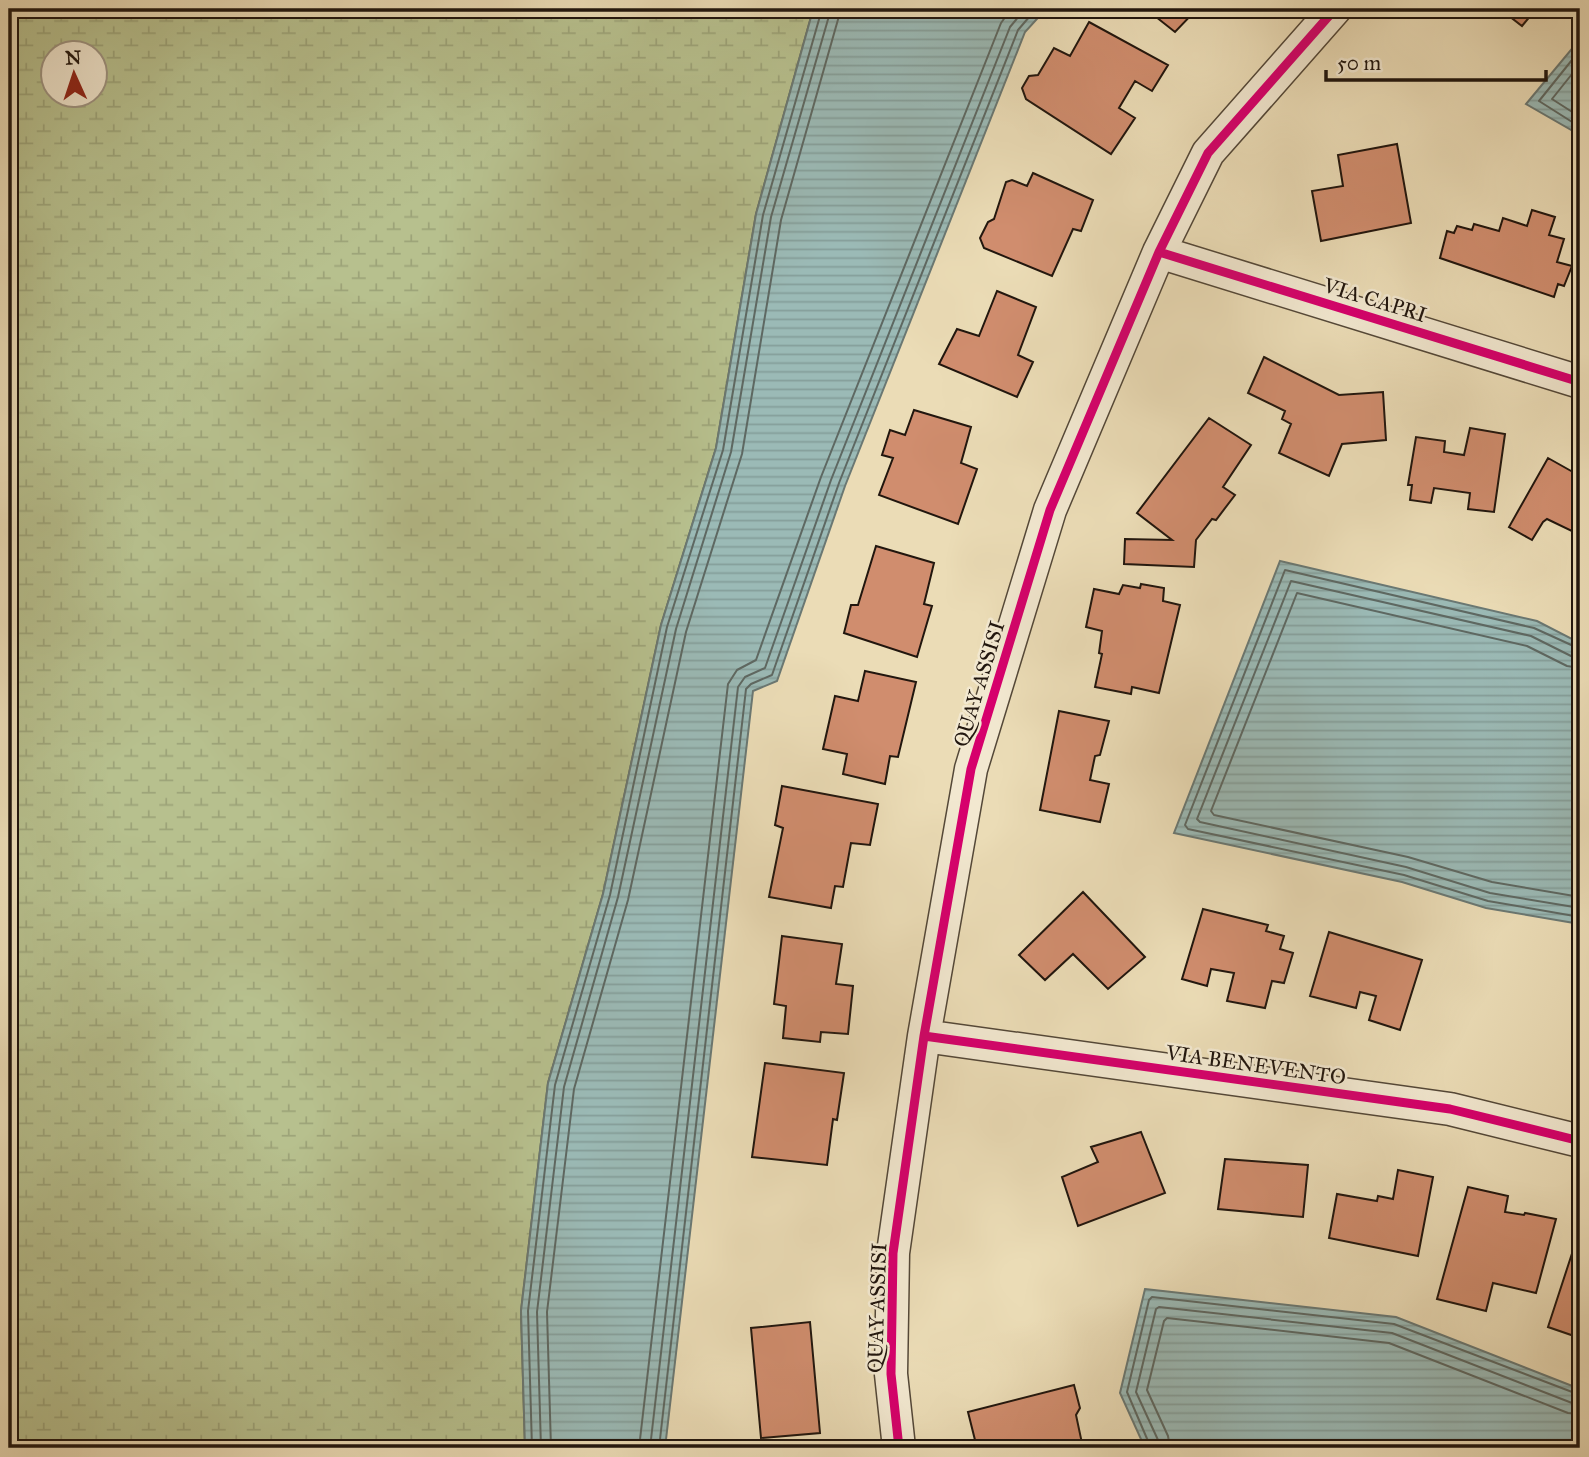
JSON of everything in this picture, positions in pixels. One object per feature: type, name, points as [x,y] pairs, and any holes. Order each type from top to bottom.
[{"type":"street","name":"QUAY ASSISI","points":[[899,1448],[891,1374],[893,1253],[924,1036],[971,769],[1050,510],[1159,252],[1208,153],[1335,9]]},
{"type":"street","name":"VIA CAPRI","points":[[1159,252],[1580,382]]},
{"type":"street","name":"VIA BENEVENTO","points":[[924,1036],[1450,1109],[1580,1141]]},
{"type":"green space","points":[[9,9],[817,9],[811,17],[756,214],[716,448],[661,625],[603,894],[548,1083],[521,1311],[525,1448],[9,1448]]},
{"type":"water","points":[[817,9],[1046,9],[1025,32],[845,486],[777,681],[753,691],[665,1448],[525,1448],[521,1311],[548,1083],[603,894],[661,625],[716,448],[756,214],[811,17]]},
{"type":"water","points":[[1580,39],[1580,135],[1526,104]]},
{"type":"water","points":[[1280,561],[1537,621],[1580,643],[1580,924],[1486,908],[1402,882],[1174,833]]},
{"type":"water","points":[[1145,1289],[1396,1317],[1580,1389],[1580,1448],[1145,1448],[1120,1393]]},
{"type":"building","points":[[1146,9],[1197,9],[1175,32]]},
{"type":"building","points":[[1500,9],[1536,9],[1522,26]]},
{"type":"building","points":[[1089,22],[1168,65],[1152,91],[1135,81],[1119,108],[1135,118],[1111,154],[1026,99],[1022,88],[1029,76],[1038,75],[1054,48],[1070,56]]},
{"type":"building","points":[[1397,144],[1411,223],[1321,241],[1312,191],[1343,186],[1338,155]]},
{"type":"building","points":[[1033,173],[1093,200],[1081,231],[1073,229],[1052,276],[984,248],[980,238],[988,222],[994,219],[1006,182],[1012,180],[1027,186]]},
{"type":"building","points":[[1532,210],[1555,217],[1549,235],[1564,239],[1557,262],[1572,266],[1564,286],[1558,284],[1554,297],[1440,258],[1447,231],[1454,233],[1457,226],[1472,230],[1474,224],[1499,231],[1503,218],[1527,226]]},
{"type":"building","points":[[997,291],[1036,307],[1018,355],[1033,362],[1017,397],[939,364],[957,329],[979,336]]},
{"type":"building","points":[[1264,357],[1339,395],[1383,392],[1386,440],[1342,444],[1329,476],[1279,453],[1291,424],[1282,419],[1285,411],[1248,393]]},
{"type":"building","points":[[914,410],[971,427],[961,463],[977,469],[958,524],[879,495],[893,458],[882,455],[890,430],[905,435]]},
{"type":"building","points":[[1209,418],[1251,445],[1223,487],[1235,495],[1196,540],[1194,567],[1124,564],[1125,539],[1172,540],[1137,513]]},
{"type":"building","points":[[1470,428],[1505,434],[1494,512],[1468,509],[1470,493],[1434,488],[1431,503],[1410,500],[1412,485],[1408,485],[1416,437],[1445,441],[1444,452],[1464,455]]},
{"type":"building","points":[[1548,458],[1580,476],[1580,535],[1547,519],[1532,540],[1509,527]]},
{"type":"building","points":[[876,546],[934,563],[924,604],[932,606],[917,657],[844,633],[851,605],[858,605]]},
{"type":"building","points":[[1141,584],[1164,588],[1163,601],[1180,605],[1159,693],[1132,687],[1131,694],[1095,687],[1102,654],[1099,653],[1102,631],[1086,627],[1094,589],[1119,594],[1123,585],[1140,588]]},
{"type":"building","points":[[865,671],[916,682],[898,757],[890,756],[885,784],[843,774],[847,754],[823,749],[835,696],[858,701]]},
{"type":"building","points":[[1059,711],[1109,721],[1100,755],[1095,756],[1090,780],[1109,784],[1100,822],[1040,810]]},
{"type":"building","points":[[782,786],[878,804],[870,845],[851,843],[843,887],[835,886],[831,908],[769,897],[783,828],[775,825]]},
{"type":"building","points":[[1083,892],[1145,957],[1108,989],[1073,954],[1045,980],[1019,955]]},
{"type":"building","points":[[1203,909],[1268,925],[1266,931],[1284,936],[1280,949],[1293,953],[1284,983],[1272,981],[1265,1008],[1227,1001],[1234,973],[1211,969],[1207,986],[1182,979]]},
{"type":"building","points":[[1329,932],[1422,960],[1400,1030],[1369,1020],[1376,996],[1360,992],[1356,1008],[1310,996]]},
{"type":"building","points":[[782,936],[842,944],[836,984],[853,986],[848,1034],[821,1032],[820,1042],[783,1038],[786,1006],[774,1004]]},
{"type":"building","points":[[765,1063],[844,1073],[837,1120],[833,1119],[827,1165],[752,1157]]},
{"type":"building","points":[[1141,1132],[1165,1193],[1078,1226],[1062,1177],[1098,1162],[1091,1147]]},
{"type":"building","points":[[1225,1159],[1308,1165],[1303,1217],[1218,1209]]},
{"type":"building","points":[[1398,1170],[1433,1177],[1418,1256],[1329,1238],[1337,1194],[1377,1201],[1378,1196],[1393,1199]]},
{"type":"building","points":[[1468,1187],[1508,1196],[1505,1212],[1556,1219],[1536,1293],[1493,1283],[1486,1311],[1437,1299]]},
{"type":"building","points":[[1580,1229],[1580,1338],[1548,1327]]},
{"type":"building","points":[[810,1322],[820,1433],[761,1438],[751,1328]]},
{"type":"building","points":[[1074,1385],[1080,1408],[1076,1415],[1083,1448],[1008,1448],[1007,1443],[977,1448],[968,1412]]},
{"type":"cycle path","points":[[899,1448],[891,1374],[893,1253],[924,1036],[971,769],[1050,510],[1159,252],[1208,153],[1335,9]]},
{"type":"cycle path","points":[[1159,252],[1580,382]]},
{"type":"cycle path","points":[[924,1036],[1450,1109],[1580,1141]]}]
